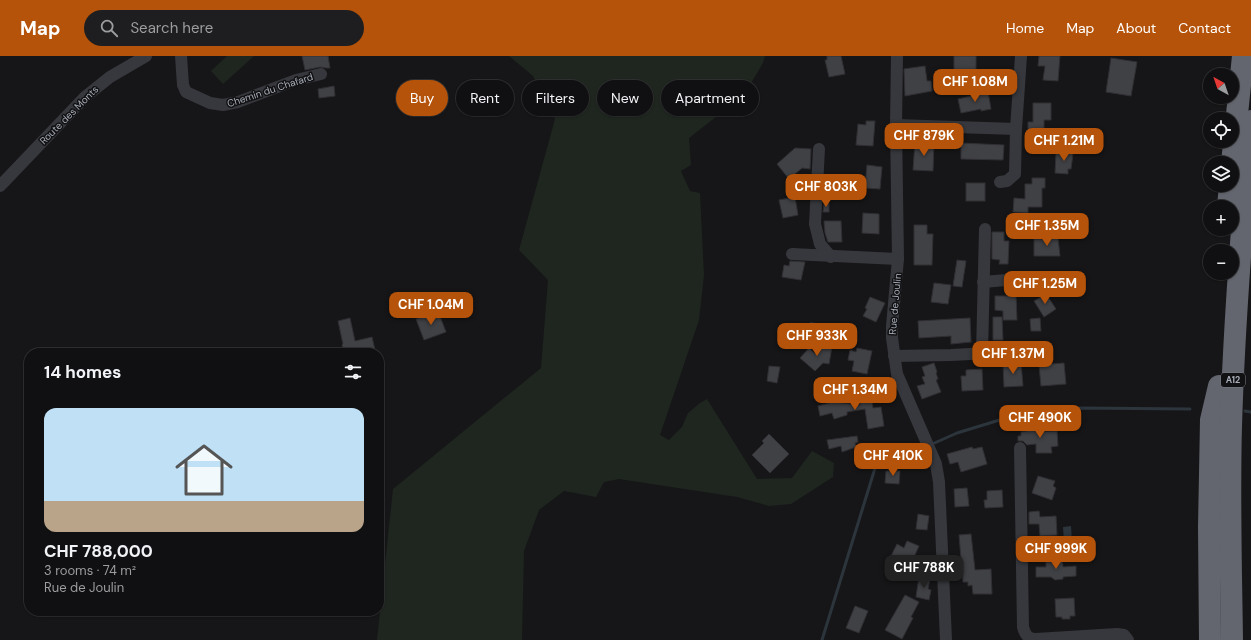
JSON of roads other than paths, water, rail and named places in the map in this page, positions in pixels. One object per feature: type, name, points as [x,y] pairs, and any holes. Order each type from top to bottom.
[{"type":"highway","points":[[1233,156],[1243,56]]},
{"type":"highway","name":"A12","points":[[1232,640],[1230,483],[1233,377],[1239,264],[1251,121]]},
{"type":"highway","name":"A12","points":[[1217,640],[1216,540],[1223,280]]},
{"type":"highway","points":[[1210,640],[1209,527],[1211,420],[1219,386]]},
{"type":"street","name":"Route des Monts","points":[[0,186],[85,96],[110,77],[146,56]]},
{"type":"street","name":"Chemin du Chafard","points":[[181,56],[183,85],[186,92],[200,100],[217,105],[238,102],[280,85],[321,74]]},
{"type":"street","name":"Rue de Joulin","points":[[897,56],[896,125],[898,259],[892,326],[895,368],[900,383],[936,464],[939,482],[946,640]]},
{"type":"street","points":[[1000,182],[1007,180],[1015,174],[1016,129],[1021,56]]},
{"type":"street","points":[[896,125],[1016,129]]},
{"type":"street","points":[[819,149],[815,224],[820,244],[831,256]]},
{"type":"street","points":[[982,354],[985,230]]},
{"type":"street","points":[[792,254],[898,259]]},
{"type":"street","points":[[983,282],[1030,278]]},
{"type":"street","points":[[894,356],[982,354],[1028,351]]},
{"type":"street","points":[[1020,448],[1023,627],[1025,634],[1030,638],[1036,639],[1117,634],[1124,635],[1128,640]]},
{"type":"waterway","points":[[930,445],[957,433],[1019,414],[1045,410],[1080,408],[1190,409]]},
{"type":"waterway","points":[[1245,411],[1251,412]]},
{"type":"waterway","points":[[822,640],[876,465],[886,458],[925,447]]}]
